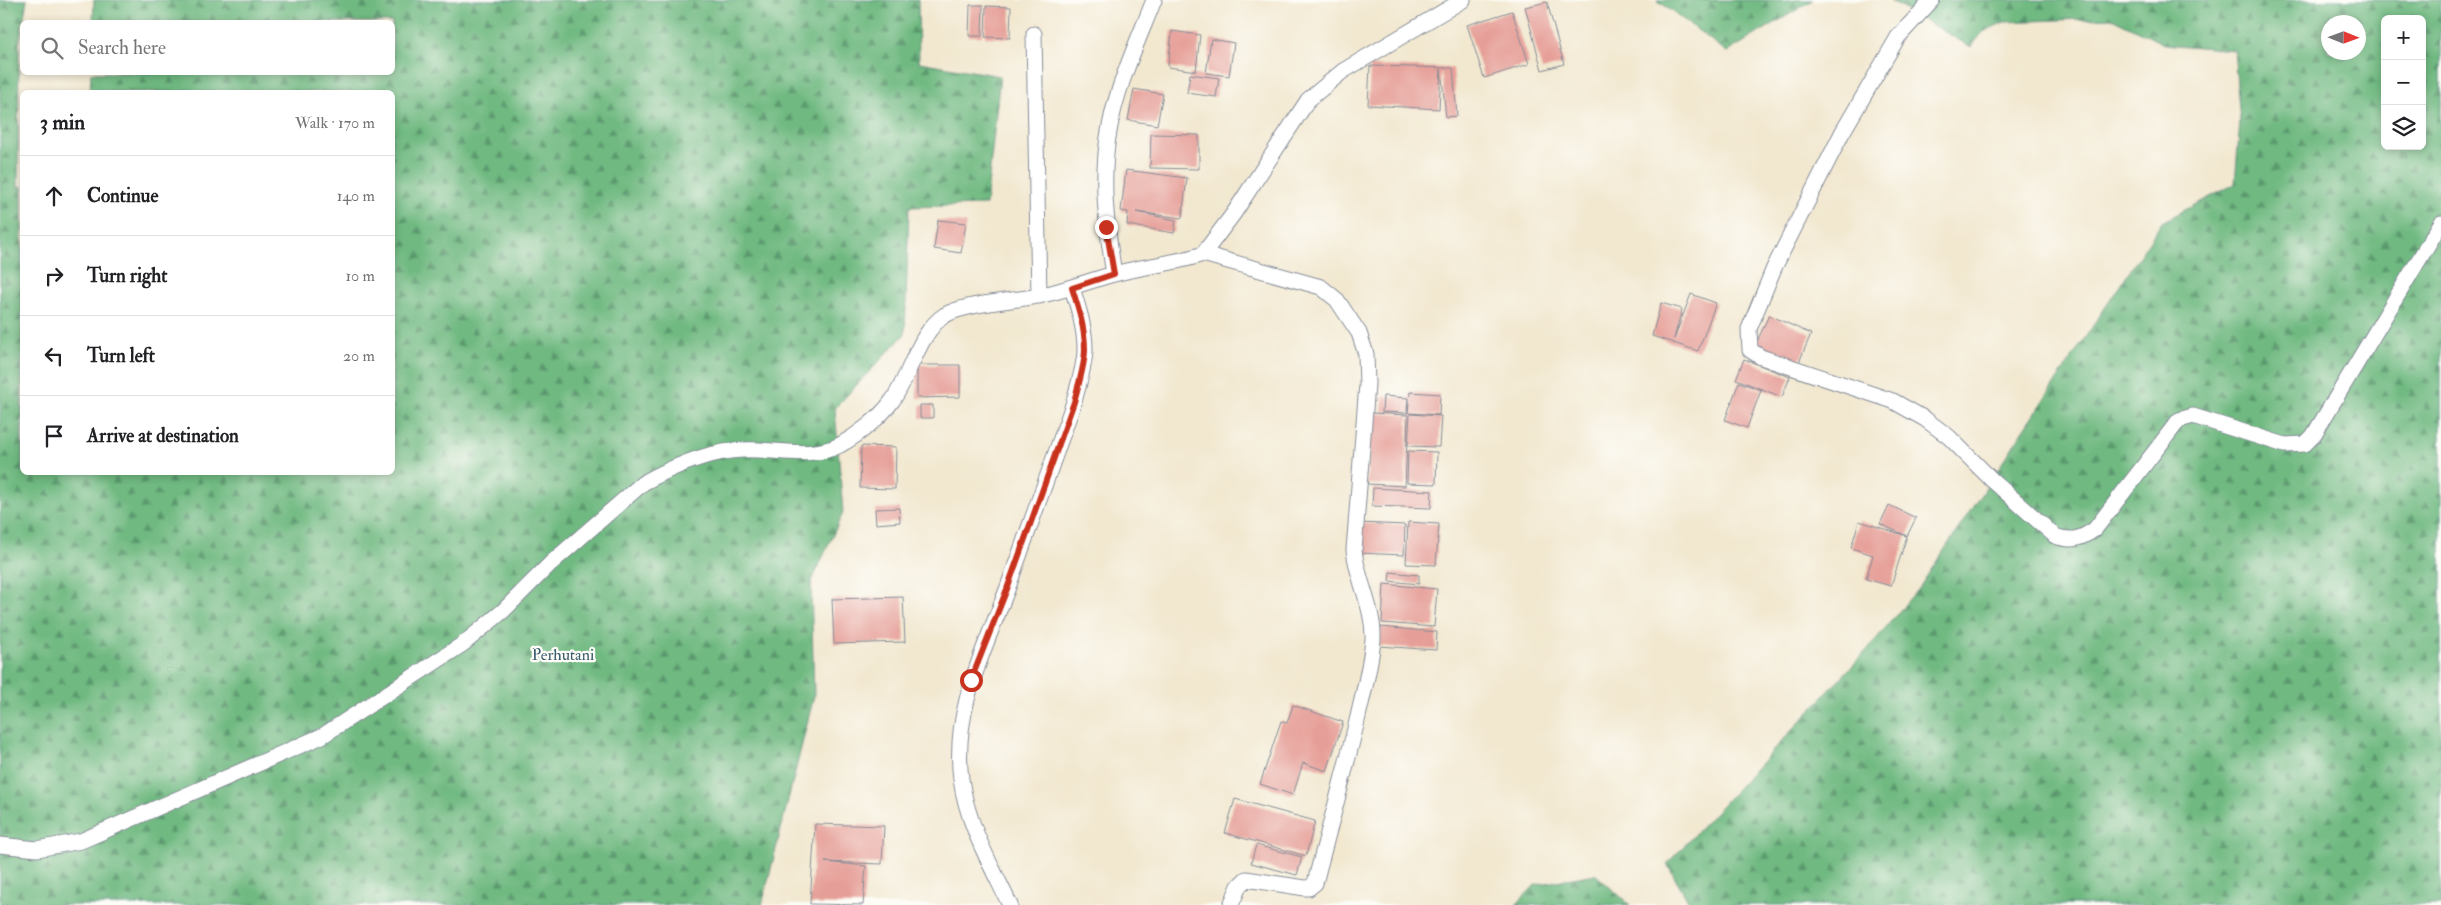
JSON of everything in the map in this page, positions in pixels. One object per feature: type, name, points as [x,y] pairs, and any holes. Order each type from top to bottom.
[{"type":"street","points":[[1114,274],[1106,227],[1104,166],[1110,125],[1130,61],[1154,0]]},
{"type":"street","points":[[1203,254],[1234,213],[1308,100],[1343,71],[1463,0]]},
{"type":"street","points":[[1932,0],[1898,37],[1842,133],[1774,268],[1750,329],[1750,350],[1761,357],[1893,401],[1925,419],[1949,437],[2055,536],[2066,540],[2076,540],[2095,529],[2179,420],[2187,417],[2193,416],[2285,445],[2305,444],[2313,436],[2441,223]]},
{"type":"street","points":[[1034,34],[1039,296]]},
{"type":"street","points":[[0,845],[37,849],[81,841],[322,736],[364,711],[463,644],[503,611],[550,564],[643,483],[661,473],[722,452],[744,450],[802,452],[824,450],[840,445],[866,426],[893,400],[910,364],[934,326],[945,315],[962,309],[1039,296],[1072,288],[1114,274],[1203,254],[1321,287],[1337,300],[1359,333],[1366,354],[1367,374],[1354,550],[1356,568],[1372,620],[1372,639],[1366,683],[1351,748],[1315,883],[1309,888],[1305,888],[1246,879],[1239,886],[1231,905]]},
{"type":"street","points":[[1010,905],[974,830],[961,779],[961,727],[971,680],[1007,589],[1074,402],[1082,374],[1085,349],[1082,322],[1072,288]]},
{"type":"green space","name":"Perhutani","points":[[0,0],[27,0],[23,20],[20,20],[19,44],[20,475],[395,475],[395,90],[90,90],[91,75],[395,75],[395,20],[93,20],[94,0],[918,0],[919,62],[1000,76],[986,205],[909,207],[905,334],[835,408],[843,513],[811,583],[814,696],[762,905],[0,905]]},
{"type":"green space","points":[[1657,0],[1813,0],[1727,52]]},
{"type":"green space","points":[[1890,0],[2441,0],[2441,905],[1691,905],[1667,864],[1868,649],[1921,585],[2162,222],[2235,184],[2240,120],[2234,50],[2164,44],[2112,18],[2004,22],[1983,32],[1971,47]]},
{"type":"green space","points":[[1595,874],[1630,905],[1516,905],[1535,885]]},
{"type":"building","points":[[1547,2],[1564,64],[1542,70],[1525,7]]},
{"type":"building","points":[[970,5],[983,5],[982,36],[969,36]]},
{"type":"building","points":[[986,6],[1011,7],[1010,38],[985,37]]},
{"type":"building","points":[[1512,11],[1529,64],[1484,78],[1467,25]]},
{"type":"building","points":[[1172,31],[1200,35],[1196,71],[1168,67]]},
{"type":"building","points":[[1211,39],[1234,43],[1229,76],[1206,73]]},
{"type":"building","points":[[1370,66],[1453,68],[1457,116],[1446,117],[1441,69],[1439,109],[1368,105]]},
{"type":"building","points":[[1190,74],[1219,78],[1216,97],[1187,93]]},
{"type":"building","points":[[1134,89],[1163,94],[1157,125],[1128,120]]},
{"type":"building","points":[[1151,134],[1199,135],[1199,169],[1150,168]]},
{"type":"building","points":[[1126,170],[1187,178],[1182,218],[1136,212],[1176,220],[1174,233],[1127,225],[1128,212],[1121,211]]},
{"type":"building","points":[[938,220],[966,223],[961,253],[934,249]]},
{"type":"building","points":[[1691,294],[1716,303],[1698,351],[1652,336],[1661,303],[1682,309],[1674,339]]},
{"type":"building","points":[[1769,315],[1811,334],[1797,367],[1754,348]]},
{"type":"building","points":[[1744,359],[1790,377],[1782,397],[1736,379]]},
{"type":"building","points":[[917,365],[960,365],[960,397],[917,398]]},
{"type":"building","points":[[1739,382],[1761,390],[1747,428],[1725,420]]},
{"type":"building","points":[[1410,392],[1440,394],[1439,415],[1408,413]]},
{"type":"building","points":[[1383,396],[1408,398],[1407,413],[1382,412]]},
{"type":"building","points":[[920,405],[933,405],[933,418],[920,418]]},
{"type":"building","points":[[1371,413],[1408,415],[1405,486],[1367,484]]},
{"type":"building","points":[[1410,414],[1441,416],[1439,447],[1408,446]]},
{"type":"building","points":[[861,446],[896,447],[895,489],[860,488]]},
{"type":"building","points":[[1408,451],[1437,452],[1436,484],[1407,483]]},
{"type":"building","points":[[1373,488],[1432,491],[1431,508],[1372,506]]},
{"type":"building","points":[[1889,505],[1916,518],[1907,536],[1880,524]]},
{"type":"building","points":[[899,508],[900,522],[876,524],[875,509]]},
{"type":"building","points":[[1859,521],[1907,536],[1891,586],[1866,579],[1873,555],[1851,548]]},
{"type":"building","points":[[1408,522],[1439,524],[1436,565],[1406,564]]},
{"type":"building","points":[[1359,523],[1405,525],[1404,555],[1358,553]]},
{"type":"building","points":[[1390,572],[1419,575],[1419,584],[1389,581]]},
{"type":"building","points":[[1384,584],[1437,589],[1434,627],[1382,623]]},
{"type":"building","points":[[903,597],[905,642],[834,644],[832,599]]},
{"type":"building","points":[[1381,627],[1437,632],[1436,650],[1379,646]]},
{"type":"building","points":[[1293,705],[1343,722],[1327,771],[1303,763],[1293,795],[1260,784],[1281,721],[1287,723]]},
{"type":"building","points":[[1235,799],[1315,821],[1306,856],[1225,833]]},
{"type":"building","points":[[815,824],[884,826],[882,864],[825,862],[866,866],[863,905],[810,904]]},
{"type":"building","points":[[1256,845],[1302,857],[1297,875],[1251,863]]},
{"type":"route","points":[[971,680],[1007,589],[1074,402],[1082,374],[1085,349],[1082,322],[1072,288],[1114,274],[1106,227]]}]
